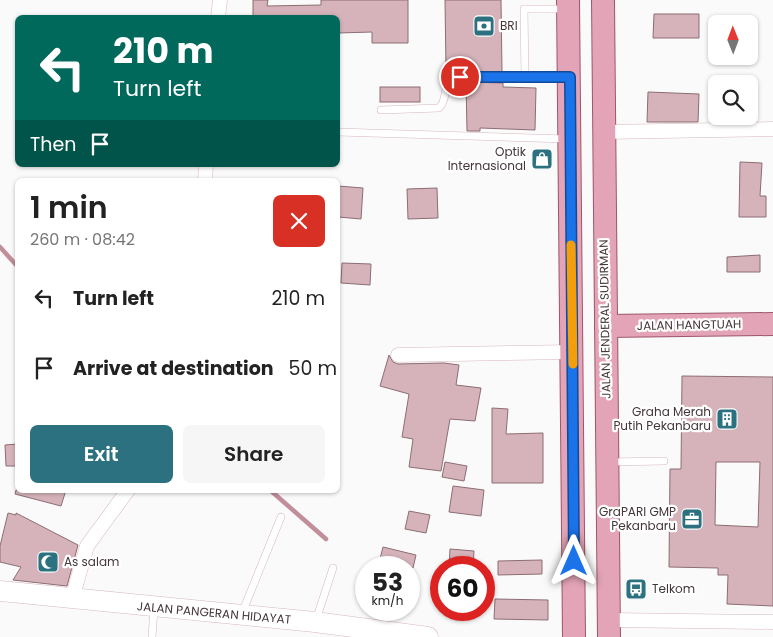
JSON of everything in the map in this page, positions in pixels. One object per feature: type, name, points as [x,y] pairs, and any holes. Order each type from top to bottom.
[{"type":"main road","name":"JALAN JENDERAL SUDIRMAN","points":[[603,0],[609,629]]},
{"type":"main road","points":[[568,4],[574,637]]},
{"type":"main road","name":"JALAN HANGTUAH","points":[[606,326],[773,324]]},
{"type":"main road","name":"JALAN PANGERAN HIDAYAT","points":[[0,591],[154,608],[316,622],[428,637]]},
{"type":"street","points":[[218,15],[220,0]]},
{"type":"street","points":[[604,132],[773,129]]},
{"type":"street","points":[[398,355],[572,352]]},
{"type":"street","points":[[72,599],[87,546],[126,493]]},
{"type":"street","points":[[609,629],[773,622]]},
{"type":"lane","points":[[524,78],[524,9],[568,4]]},
{"type":"lane","points":[[381,110],[439,108],[443,102],[446,85],[455,77],[570,77]]},
{"type":"lane","points":[[340,132],[570,139]]},
{"type":"lane","points":[[607,462],[664,461]]},
{"type":"lane","points":[[241,616],[281,517]]},
{"type":"lane","points":[[316,622],[333,568]]},
{"type":"lane","points":[[152,637],[154,608]]},
{"type":"building","points":[[253,0],[268,0],[267,6],[321,5],[321,0],[408,0],[408,43],[372,43],[372,32],[340,33],[340,15],[253,15]]},
{"type":"building","points":[[445,0],[501,0],[502,72],[466,72],[466,69],[446,69]]},
{"type":"building","points":[[654,14],[699,14],[699,38],[653,38]]},
{"type":"building","points":[[466,82],[503,83],[503,87],[536,88],[535,130],[480,128],[480,131],[467,131]]},
{"type":"building","points":[[380,87],[420,87],[420,102],[380,102]]},
{"type":"building","points":[[648,92],[699,94],[698,122],[647,122]]},
{"type":"building","points":[[740,162],[762,163],[760,196],[766,196],[766,217],[739,217]]},
{"type":"building","points":[[340,186],[363,188],[361,219],[340,217]]},
{"type":"building","points":[[437,188],[438,218],[408,219],[407,189]]},
{"type":"building","points":[[760,255],[760,272],[727,272],[727,257]]},
{"type":"building","points":[[342,263],[371,264],[370,285],[341,283]]},
{"type":"building","points":[[389,355],[393,362],[398,364],[444,363],[459,365],[456,385],[481,388],[475,421],[450,419],[441,471],[409,467],[413,439],[402,437],[409,394],[380,386]]},
{"type":"building","points":[[682,376],[773,377],[773,606],[727,604],[728,575],[718,575],[718,568],[669,567],[670,469],[681,469]],"holes":[[[716,462],[760,462],[758,527],[715,525]]]},
{"type":"building","points":[[492,408],[508,409],[506,434],[543,433],[543,483],[492,483]]},
{"type":"building","points":[[15,444],[15,466],[6,466],[5,445]]},
{"type":"building","points":[[445,462],[467,466],[464,481],[442,477]]},
{"type":"building","points":[[453,486],[484,490],[481,516],[449,512]]},
{"type":"building","points":[[15,493],[65,493],[61,506]]},
{"type":"building","points":[[409,511],[430,515],[426,533],[405,529]]},
{"type":"building","points":[[8,513],[16,515],[16,513],[78,545],[67,586],[13,580],[21,567],[0,562],[0,546]]},
{"type":"building","points":[[383,547],[416,555],[416,556],[381,556]]},
{"type":"building","points":[[450,549],[474,551],[474,556],[450,556]]},
{"type":"building","points":[[542,560],[542,574],[498,575],[498,561]]},
{"type":"building","points":[[495,599],[548,600],[548,620],[495,619]]},
{"type":"waterway","points":[[0,247],[15,264]]},
{"type":"waterway","points":[[273,493],[326,539]]},
{"type":"slow traffic","points":[[571,245],[573,364]]},
{"type":"place","name":"BRI","points":[[484,26]]},
{"type":"place","name":"Optik Internasional","points":[[542,159]]},
{"type":"place","name":"Graha Merah Putih Pekanbaru","points":[[727,419]]},
{"type":"place","name":"GraPARI GMP Pekanbaru","points":[[692,519]]},
{"type":"place","name":"As salam","points":[[48,562]]},
{"type":"place","name":"Telkom","points":[[636,589]]},
{"type":"route","points":[[460,77],[570,77],[574,561]]}]
